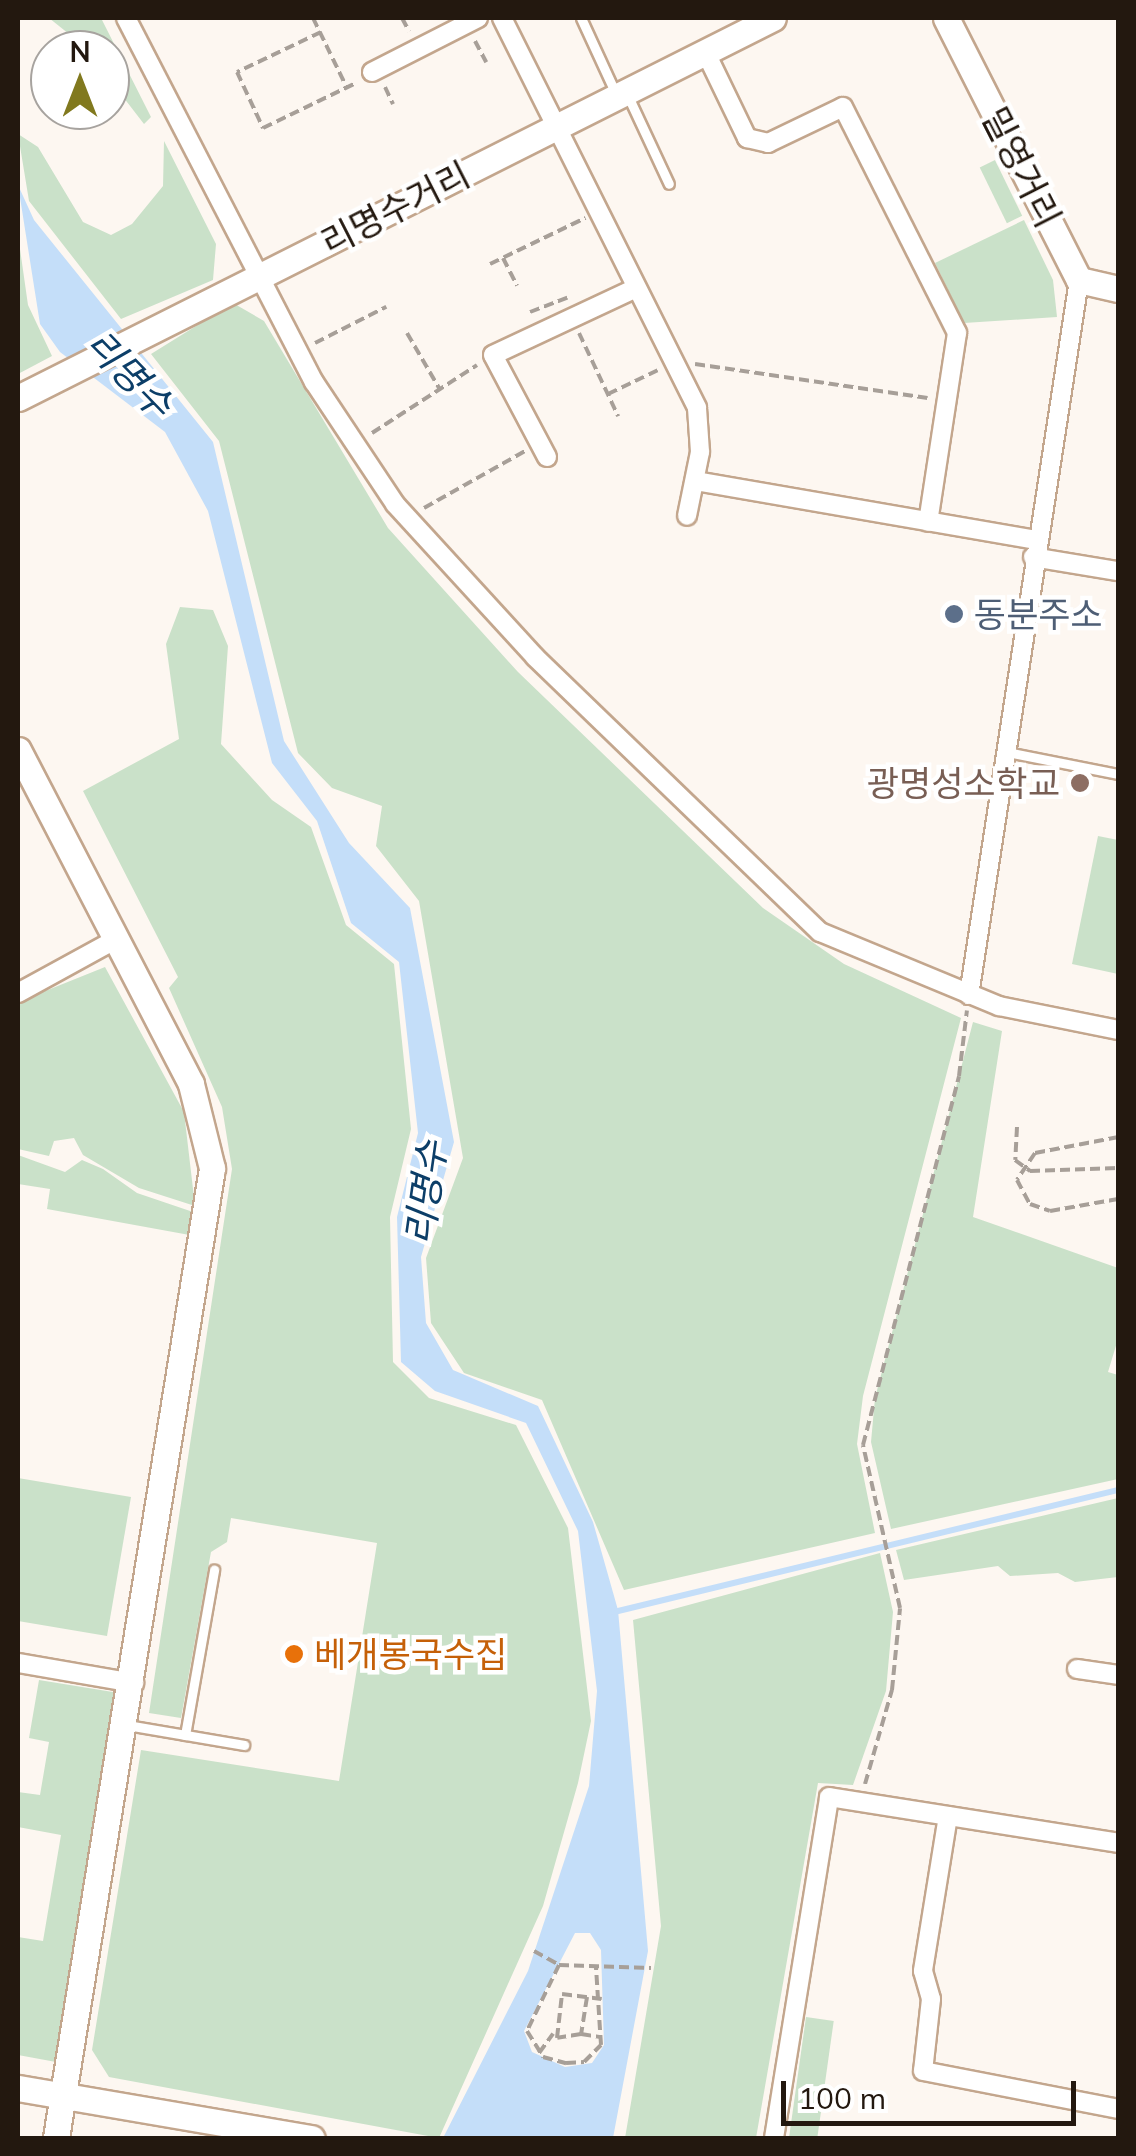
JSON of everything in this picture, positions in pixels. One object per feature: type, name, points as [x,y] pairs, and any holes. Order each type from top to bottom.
[{"type":"street","points":[[126,18],[256,278],[355,444],[407,518],[784,906],[820,932],[969,995],[1118,1030]]},
{"type":"street","points":[[502,18],[676,362],[701,428],[687,516]]},
{"type":"street","name":"리명수거리","points":[[28,393],[772,18]]},
{"type":"street","name":"밀영거리","points":[[946,18],[1078,280]]},
{"type":"street","points":[[372,72],[472,20]]},
{"type":"street","points":[[705,52],[747,138],[758,143],[844,107],[957,333],[928,522]]},
{"type":"street","points":[[969,995],[1078,280],[1118,289]]},
{"type":"street","points":[[543,450],[494,355],[636,288]]},
{"type":"street","points":[[694,481],[928,522],[1118,572]]},
{"type":"street","points":[[18,750],[191,1084],[212,1168],[134,1683],[56,2138]]},
{"type":"street","points":[[18,992],[115,940]]},
{"type":"street","points":[[18,1663],[134,1683]]},
{"type":"street","points":[[1077,1669],[1118,1675]]},
{"type":"street","points":[[774,2138],[829,1798],[1118,1843]]},
{"type":"street","points":[[948,1816],[923,1971],[931,1999],[923,2071],[1118,2108]]},
{"type":"street","points":[[18,2088],[312,2138]]},
{"type":"street","points":[[1098,2105],[1118,2098]]},
{"type":"lane","points":[[581,18],[670,184]]},
{"type":"lane","points":[[1005,752],[1118,774]]},
{"type":"lane","points":[[185,1735],[214,1570]]},
{"type":"lane","points":[[127,1725],[244,1746]]},
{"type":"path","points":[[314,18],[347,88]]},
{"type":"path","points":[[472,20],[486,62]]},
{"type":"path","points":[[320,32],[237,72],[263,128],[372,72]]},
{"type":"path","points":[[490,264],[598,212]]},
{"type":"path","points":[[503,258],[516,286]]},
{"type":"path","points":[[298,352],[386,308]]},
{"type":"path","points":[[572,319],[618,416]]},
{"type":"path","points":[[407,333],[439,388]]},
{"type":"path","points":[[355,444],[494,355]]},
{"type":"path","points":[[608,394],[676,362],[947,400]]},
{"type":"path","points":[[407,518],[543,450]]},
{"type":"path","points":[[856,1802],[892,1690],[898,1598],[868,1467],[870,1398],[959,1076],[969,995]]},
{"type":"path","points":[[1016,1127],[1014,1160],[1030,1171],[1118,1168]]},
{"type":"path","points":[[1118,1137],[1036,1153],[1017,1180],[1030,1204],[1050,1210],[1118,1200]]},
{"type":"path","points":[[534,1951],[559,1965],[579,1962],[596,1967],[652,1968]]},
{"type":"path","points":[[539,2053],[527,2031],[559,1965]]},
{"type":"path","points":[[539,2053],[584,2062],[602,2037],[602,1999],[596,1967]]},
{"type":"path","points":[[546,1985],[559,1997]]},
{"type":"path","points":[[539,2053],[554,2034],[559,1997],[573,1988],[587,1997],[602,1999]]},
{"type":"path","points":[[580,2034],[587,1997]]},
{"type":"path","points":[[554,2034],[562,2041],[580,2034],[602,2037]]},
{"type":"green space","points":[[49,18],[101,18],[107,30],[64,30]]},
{"type":"green space","points":[[130,75],[151,117],[144,124],[130,106]]},
{"type":"green space","points":[[18,134],[38,147],[83,222],[111,235],[132,224],[163,186],[164,141],[216,244],[213,280],[121,319],[29,201]]},
{"type":"green space","points":[[995,160],[1022,216],[1007,223],[980,167]]},
{"type":"green space","points":[[1024,220],[1053,280],[1057,317],[964,323],[935,263]]},
{"type":"green space","points":[[18,235],[28,305],[52,356],[18,374]]},
{"type":"green space","points":[[233,303],[264,321],[388,528],[518,672],[763,908],[844,964],[961,1018],[863,1396],[857,1444],[875,1533],[624,1590],[542,1400],[464,1373],[431,1323],[426,1258],[463,1158],[419,901],[376,846],[382,806],[332,788],[298,753],[219,441],[151,354]]},
{"type":"green space","points":[[180,607],[213,610],[228,646],[221,744],[272,800],[311,827],[346,925],[394,964],[411,1129],[390,1217],[393,1362],[429,1398],[516,1425],[568,1528],[591,1721],[578,1783],[543,1906],[439,2138],[109,2077],[92,2050],[141,1750],[339,1781],[377,1543],[231,1518],[227,1542],[211,1552],[181,1718],[149,1713],[232,1169],[222,1107],[169,988],[178,977],[83,791],[179,739],[166,644]]},
{"type":"green space","points":[[1098,836],[1118,840],[1118,974],[1072,964]]},
{"type":"green space","points":[[105,967],[184,1112],[195,1206],[139,1188],[83,1155],[74,1138],[54,1141],[49,1156],[18,1149],[18,1002]]},
{"type":"green space","points":[[973,1022],[1002,1031],[973,1217],[1118,1268],[1118,1339],[1108,1372],[1118,1375],[1118,1479],[891,1529],[871,1442],[875,1398]]},
{"type":"green space","points":[[18,1155],[65,1172],[82,1160],[103,1169],[137,1193],[196,1213],[195,1236],[47,1209],[50,1189],[18,1184]]},
{"type":"green space","points":[[18,1478],[131,1497],[107,1636],[18,1621]]},
{"type":"green space","points":[[1118,1498],[1118,1577],[1075,1582],[1058,1573],[1010,1576],[998,1566],[904,1580],[896,1550]]},
{"type":"green space","points":[[880,1553],[893,1612],[886,1691],[853,1785],[818,1783],[756,2138],[625,2138],[661,1926],[633,1620]]},
{"type":"green space","points":[[39,1680],[119,1693],[56,2062],[18,2055],[18,1937],[43,1941],[61,1835],[18,1827],[18,1792],[40,1795],[49,1742],[29,1738]]},
{"type":"green space","points":[[806,2017],[834,2021],[817,2138],[789,2138]]},
{"type":"water","name":"리명수","points":[[18,185],[34,220],[213,442],[284,741],[349,843],[410,908],[454,1142],[421,1257],[426,1323],[453,1370],[538,1406],[593,1522],[618,1610],[648,1951],[613,2138],[443,2138],[528,1971],[589,1786],[597,1691],[578,1531],[526,1423],[435,1391],[401,1362],[397,1217],[418,1133],[399,962],[351,923],[317,821],[272,763],[208,511],[165,432],[60,352],[40,324]],"holes":[[[575,1933],[590,1933],[601,1950],[604,2045],[592,2063],[565,2067],[532,2052],[524,2031]]]},
{"type":"waterway","points":[[614,1612],[1118,1490]]},
{"type":"place","name":"동분주소","points":[[954,614]]},
{"type":"place","name":"광명성소학교","points":[[1080,783]]},
{"type":"place","name":"베개봉국수집","points":[[294,1654]]}]
